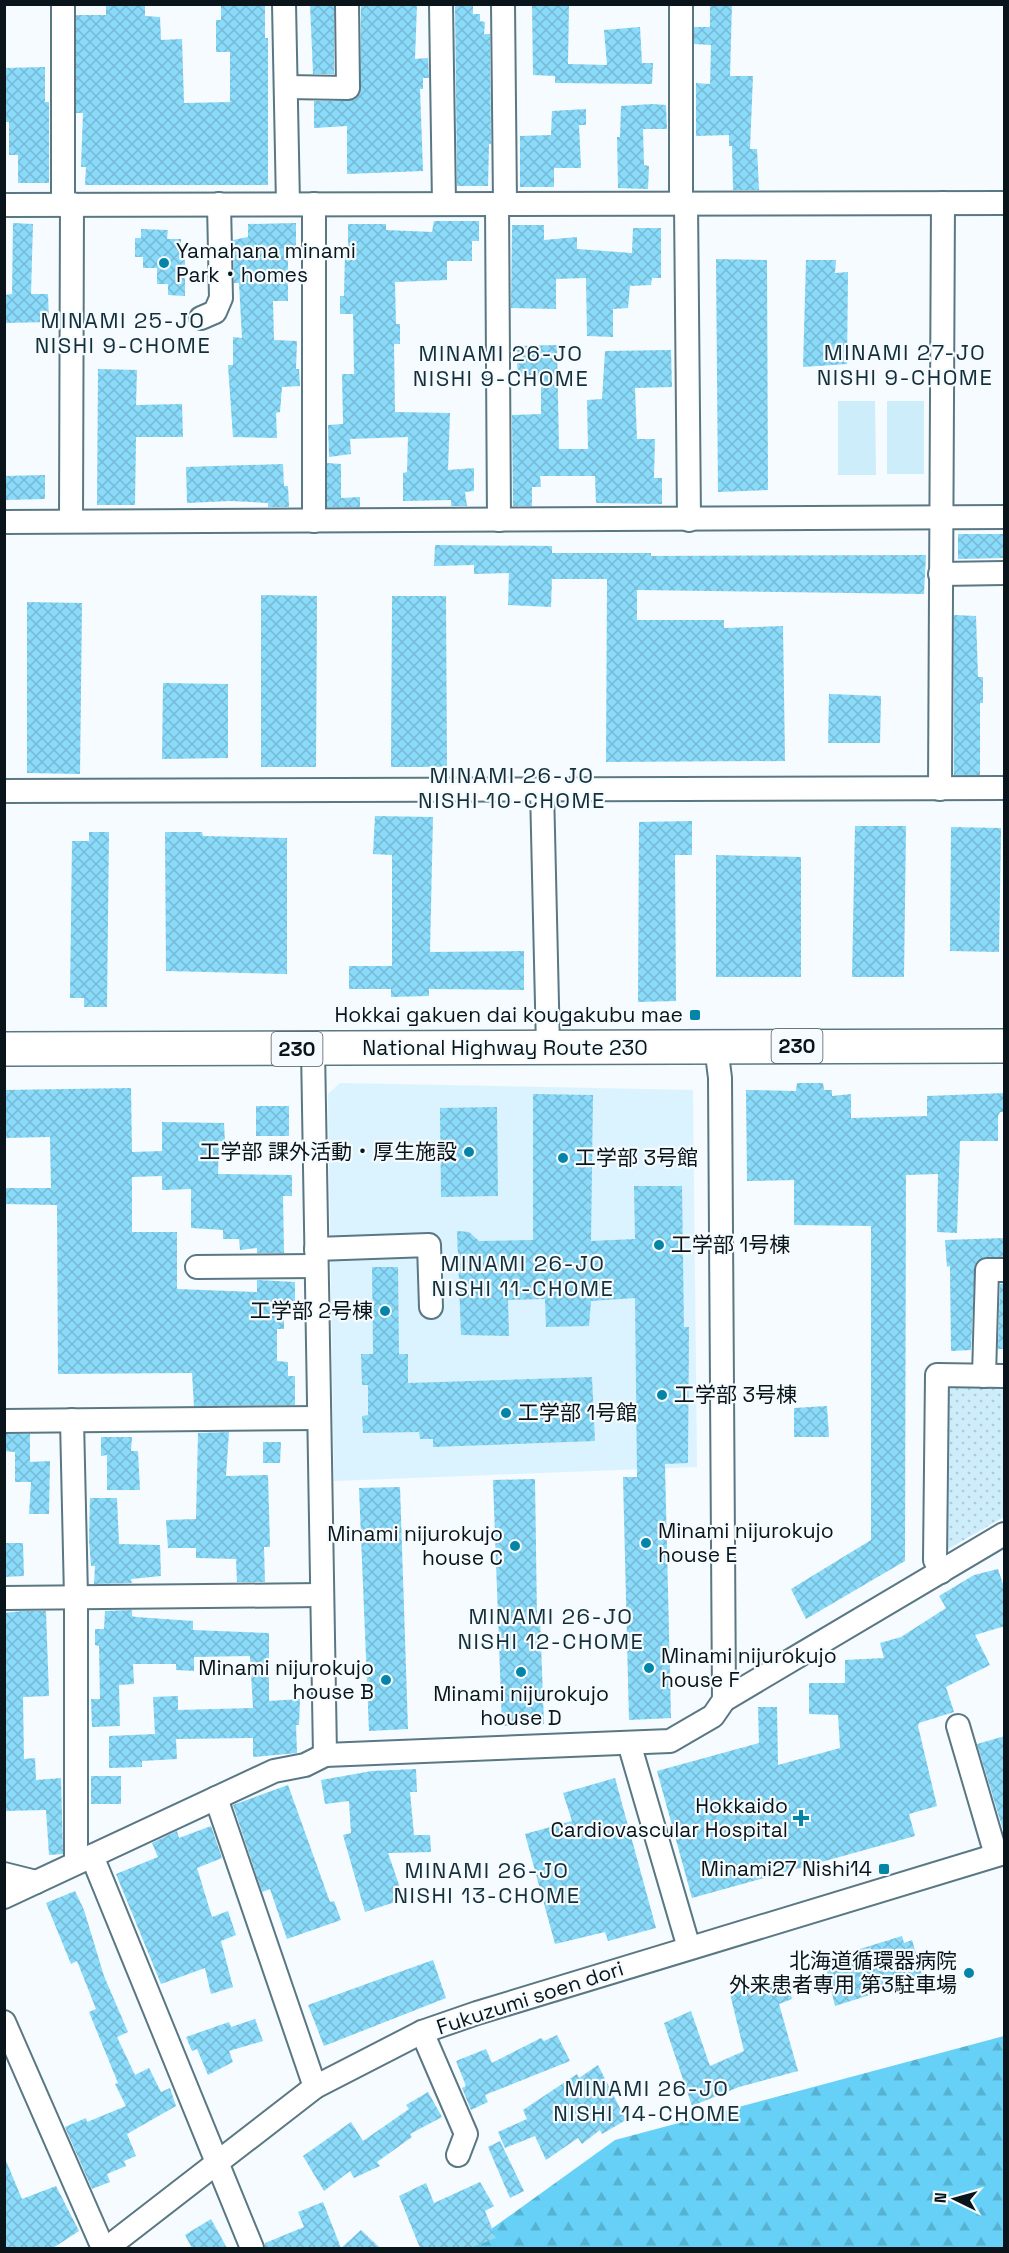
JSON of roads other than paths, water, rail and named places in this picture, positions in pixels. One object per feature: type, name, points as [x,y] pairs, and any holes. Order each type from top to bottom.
[{"type":"highway","name":"National Highway Route 230","points":[[4,1048],[1005,1046]]},
{"type":"street","points":[[63,4],[71,521]]},
{"type":"street","points":[[284,4],[288,204]]},
{"type":"street","points":[[286,87],[348,87],[346,4]]},
{"type":"street","points":[[441,4],[444,204]]},
{"type":"street","points":[[499,520],[503,4]]},
{"type":"street","points":[[681,4],[689,520]]},
{"type":"street","points":[[940,789],[943,203]]},
{"type":"street","points":[[4,205],[1005,203]]},
{"type":"street","points":[[201,318],[215,312],[221,298],[219,204]]},
{"type":"street","points":[[314,204],[314,521]]},
{"type":"street","points":[[4,522],[1005,518]]},
{"type":"street","points":[[940,574],[1005,573]]},
{"type":"street","points":[[4,791],[1005,788]]},
{"type":"street","points":[[542,789],[548,1047]]},
{"type":"street","points":[[716,1046],[720,1078],[724,1700]]},
{"type":"street","points":[[313,1049],[325,1755]]},
{"type":"street","points":[[197,1267],[429,1245],[430,1307]]},
{"type":"street","points":[[941,1572],[935,1560],[936,1375],[994,1376],[987,1270],[1005,1270]]},
{"type":"street","points":[[4,1421],[319,1418]]},
{"type":"street","points":[[72,1420],[84,1859],[218,2162],[252,2248]]},
{"type":"street","points":[[4,1897],[274,1771],[305,1765],[325,1755],[670,1741],[713,1716],[724,1700],[1005,1534]]},
{"type":"street","points":[[4,1598],[322,1595]]},
{"type":"street","points":[[958,1726],[1000,1854]]},
{"type":"street","points":[[629,1743],[689,1948]]},
{"type":"street","points":[[216,1798],[315,2087]]},
{"type":"street","name":"Fukuzumi soen dori","points":[[105,2248],[315,2087],[422,2032],[1000,1854]]},
{"type":"street","points":[[4,1874],[36,1882]]},
{"type":"street","points":[[4,2022],[105,2248]]},
{"type":"street","points":[[422,2032],[466,2134],[458,2155]]},
{"type":"place","name":"Yamahana minami Park・homes","points":[[164,263]]},
{"type":"place","name":"Hokkai gakuen dai kougakubu mae","points":[[695,1015]]},
{"type":"place","name":"工学部 課外活動・厚生施設","points":[[469,1152]]},
{"type":"place","name":"工学部 3号館","points":[[563,1158]]},
{"type":"place","name":"工学部 1号棟","points":[[659,1245]]},
{"type":"place","name":"工学部 2号棟","points":[[385,1311]]},
{"type":"place","name":"工学部 3号棟","points":[[662,1395]]},
{"type":"place","name":"工学部 1号館","points":[[506,1413]]},
{"type":"place","name":"Minami nijurokujo house E","points":[[646,1543]]},
{"type":"place","name":"Minami nijurokujo house C","points":[[515,1546]]},
{"type":"place","name":"Minami nijurokujo house F","points":[[649,1668]]},
{"type":"place","name":"Minami nijurokujo house D","points":[[521,1672]]},
{"type":"place","name":"Minami nijurokujo house B","points":[[386,1680]]},
{"type":"place","name":"Hokkaido Cardiovascular Hospital","points":[[801,1818]]},
{"type":"place","name":"Minami27 Nishi14","points":[[884,1869]]},
{"type":"place","name":"北海道循環器病院 外来患者専用 第3駐車場","points":[[969,1973]]},
{"type":"district","name":"MINAMI 25-JO NISHI 9-CHOME","points":[[123,332]]},
{"type":"district","name":"MINAMI 27-JO NISHI 9-CHOME","points":[[905,364]]},
{"type":"district","name":"MINAMI 26-JO NISHI 9-CHOME","points":[[501,366]]},
{"type":"district","name":"MINAMI 26-JO NISHI 10-CHOME","points":[[512,788]]},
{"type":"district","name":"MINAMI 26-JO NISHI 11-CHOME","points":[[523,1276]]},
{"type":"district","name":"MINAMI 26-JO NISHI 12-CHOME","points":[[551,1628]]},
{"type":"district","name":"MINAMI 26-JO NISHI 13-CHOME","points":[[487,1883]]},
{"type":"district","name":"MINAMI 26-JO NISHI 14-CHOME","points":[[647,2100]]}]
